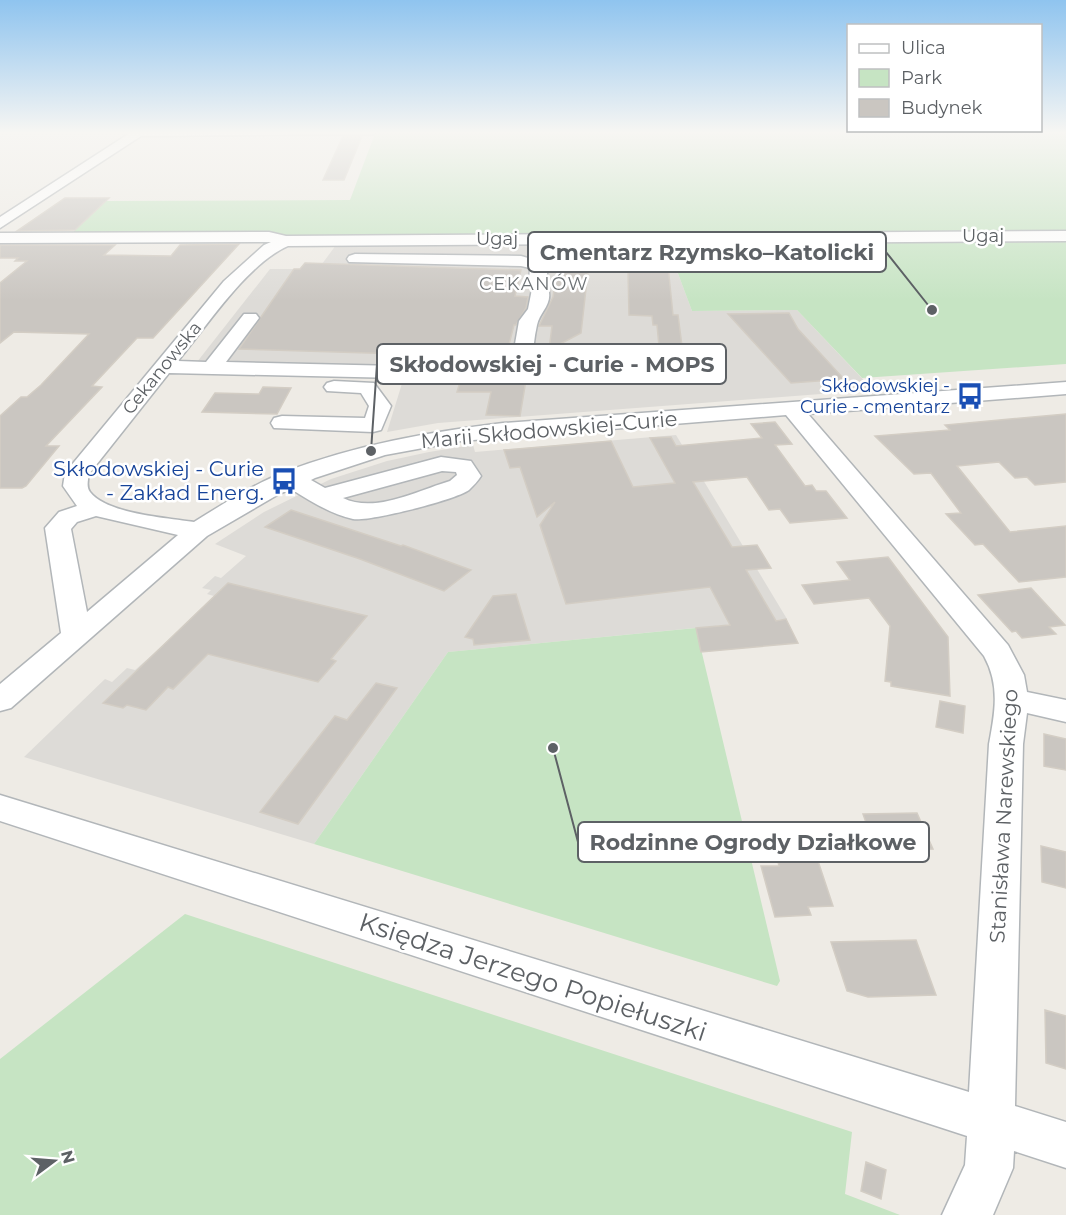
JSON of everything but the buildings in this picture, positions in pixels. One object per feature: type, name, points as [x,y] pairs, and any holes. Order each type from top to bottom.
[{"type":"street","points":[[0,224],[55,188]]},
{"type":"street","name":"Ugaj","points":[[0,238],[269,237],[284,250],[331,240],[1066,236]]},
{"type":"street","points":[[158,372],[212,368],[488,374],[510,372],[522,364],[528,321],[537,310],[541,289],[537,281],[540,270],[536,265],[521,261],[318,258],[331,240]]},
{"type":"street","name":"Cekanowska","points":[[96,508],[81,498],[75,486],[77,473],[230,285],[270,248],[284,250]]},
{"type":"street","points":[[212,368],[250,318]]},
{"type":"street","points":[[158,372],[308,380],[319,387],[367,387],[380,406],[372,428],[391,447]]},
{"type":"street","name":"Marii Skłodowskiej-Curie","points":[[1,699],[198,531],[221,515],[291,478],[333,462],[391,447],[460,434],[1066,388]]},
{"type":"street","name":"Stanisława Narewskiego","points":[[792,408],[997,652],[1008,669],[1012,682],[1013,699],[1006,744],[989,1168],[967,1215]]},
{"type":"street","points":[[282,423],[373,425]]},
{"type":"street","points":[[291,478],[324,496],[348,509],[368,512],[459,486],[470,476],[463,466],[441,464],[324,496]]},
{"type":"street","points":[[76,634],[58,528],[68,517],[96,508],[198,531]]},
{"type":"street","points":[[1013,699],[1066,711]]},
{"type":"street","name":"Księdza Jerzego Popiełuszki","points":[[0,808],[1066,1145]]},
{"type":"shaded area","points":[[667,244],[692,311],[797,310],[873,390],[438,423],[387,432],[404,377],[197,362],[270,269],[300,269],[305,263],[322,264],[336,245]]},
{"type":"shaded area","points":[[676,435],[787,619],[448,652],[314,844],[24,757],[105,679],[112,682],[127,668],[135,670],[188,623],[186,623],[214,596],[207,594],[211,590],[202,588],[215,576],[221,578],[246,556],[215,544],[264,512],[331,479],[387,461],[429,452],[473,445],[475,452]]},
{"type":"green space","points":[[355,188],[1066,188],[1066,233],[68,237],[106,201],[350,200]]},
{"type":"green space","points":[[1066,242],[1066,364],[862,378],[797,310],[692,311],[667,244]]},
{"type":"green space","points":[[696,628],[780,981],[777,986],[314,844],[448,652]]},
{"type":"green space","points":[[185,914],[852,1132],[845,1194],[900,1215],[0,1215],[0,1059]]},
{"type":"place","name":"Cmentarz Rzymsko–Katolicki","points":[[932,310]]},
{"type":"place","name":"Skłodowskiej - Curie - cmentarz","points":[[970,396]]},
{"type":"place","name":"Skłodowskiej - Curie - MOPS","points":[[371,451]]},
{"type":"place","name":"Skłodowskiej - Curie - Zakład Energ.","points":[[284,481]]},
{"type":"place","name":"Rodzinne Ogrody Działkowe","points":[[553,748]]},
{"type":"district","name":"CEKANÓW","points":[[534,284]]}]
